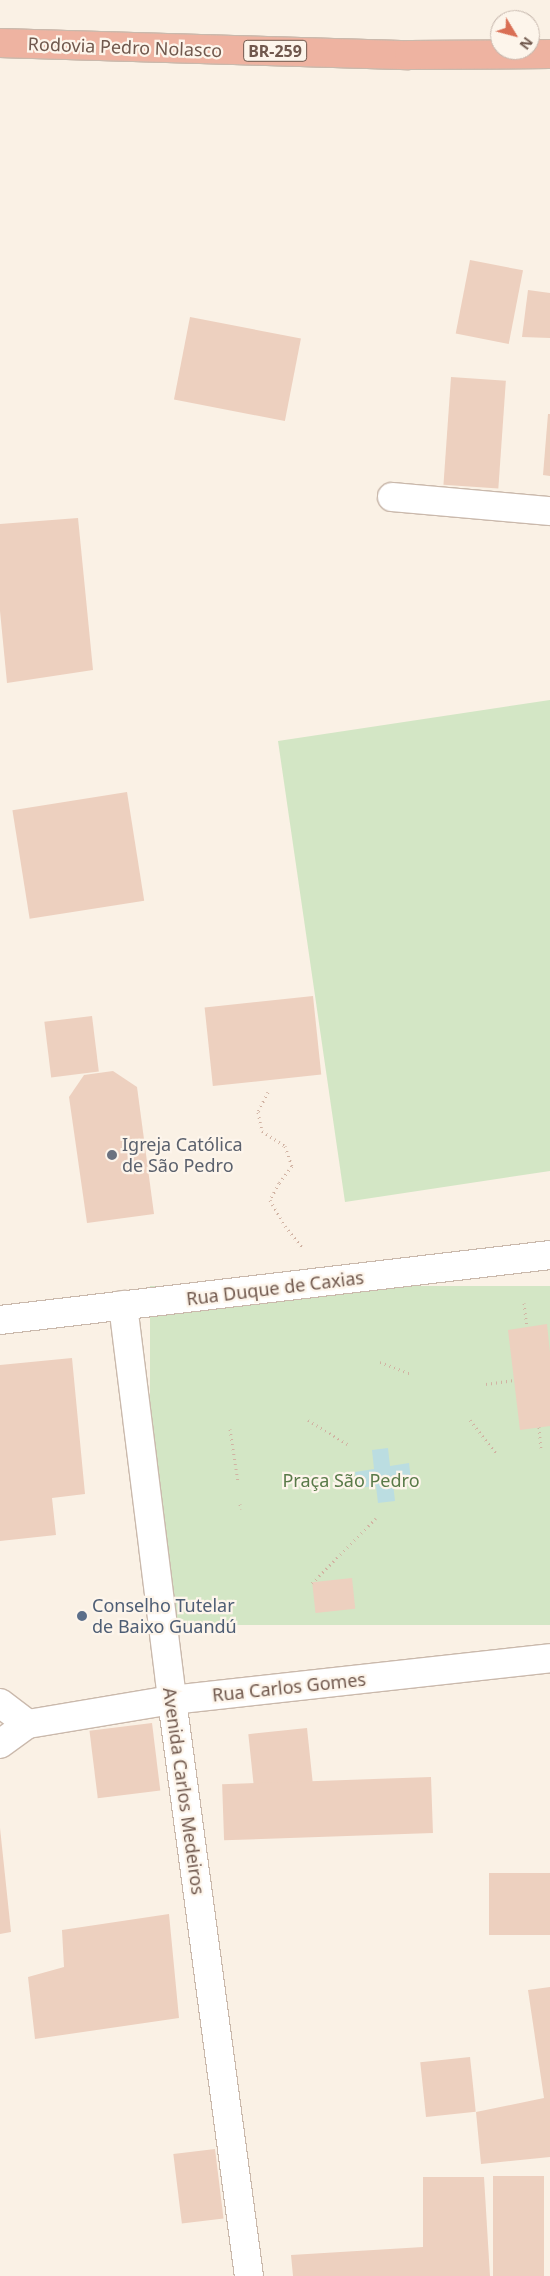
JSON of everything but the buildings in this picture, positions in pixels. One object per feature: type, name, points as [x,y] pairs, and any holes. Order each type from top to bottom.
[{"type":"highway","name":"Rodovia Pedro Nolasco","points":[[0,43],[409,55],[550,54]]},
{"type":"street","points":[[392,497],[550,511]]},
{"type":"street","name":"Rua Duque de Caxias","points":[[0,1320],[550,1255]]},
{"type":"street","name":"Avenida Carlos Medeiros","points":[[123,1306],[172,1700],[249,2276]]},
{"type":"street","name":"Rua Carlos Gomes","points":[[28,1724],[172,1700],[550,1658]]},
{"type":"street","points":[[0,1703],[28,1724],[0,1744]]},
{"type":"path","points":[[268,1092],[258,1112],[262,1131],[285,1146],[292,1166],[279,1183],[270,1200],[285,1226],[303,1248]]},
{"type":"path","points":[[524,1303],[527,1327]]},
{"type":"path","points":[[380,1362],[412,1374]]},
{"type":"path","points":[[486,1384],[514,1380]]},
{"type":"path","points":[[308,1420],[350,1445]]},
{"type":"path","points":[[470,1420],[496,1453]]},
{"type":"path","points":[[539,1428],[541,1448]]},
{"type":"path","points":[[230,1429],[238,1482]]},
{"type":"path","points":[[240,1504],[241,1509]]},
{"type":"path","points":[[312,1583],[376,1518]]},
{"type":"green space","points":[[550,700],[550,1171],[345,1202],[278,741]]},
{"type":"green space","name":"Praça São Pedro","points":[[150,1286],[550,1286],[550,1625],[150,1625]]},
{"type":"water","points":[[388,1448],[390,1466],[409,1463],[411,1480],[393,1483],[395,1501],[378,1503],[376,1486],[357,1488],[355,1472],[374,1469],[372,1450]]},
{"type":"place","name":"Igreja Católica de São Pedro","points":[[112,1155]]},
{"type":"place","name":"Conselho Tutelar de Baixo Guandú","points":[[82,1616]]}]
